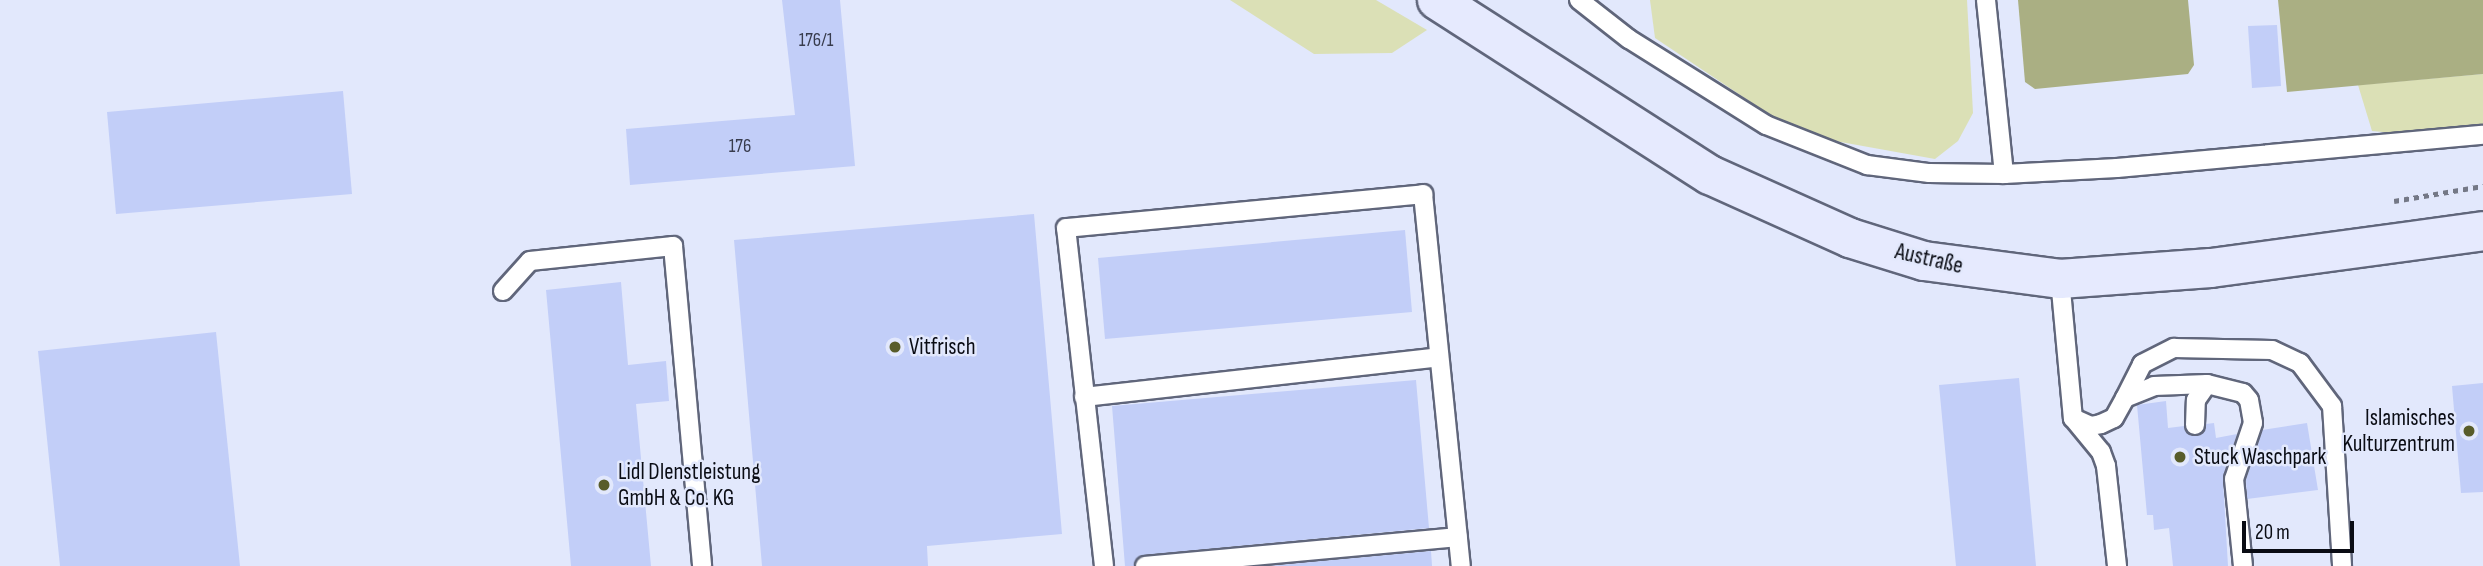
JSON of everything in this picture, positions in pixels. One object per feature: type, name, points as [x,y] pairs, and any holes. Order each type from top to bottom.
[{"type":"main road","name":"Austraße","points":[[1437,0],[1710,175],[1782,210],[1924,261],[2060,279],[2211,268],[2483,231]]},
{"type":"lane","points":[[1579,0],[1629,39],[1766,125],[1810,145],[1867,165],[1928,173],[2004,174],[2117,168],[2483,135]]},
{"type":"lane","points":[[1986,0],[2004,174]]},
{"type":"lane","points":[[1104,566],[1066,228],[1423,194],[1461,566]]},
{"type":"lane","points":[[503,291],[530,261],[673,246],[702,566]]},
{"type":"lane","points":[[2060,279],[2073,418],[2101,452],[2107,475],[2117,566]]},
{"type":"lane","points":[[2073,418],[2091,426],[2114,418],[2142,364],[2174,348],[2272,350],[2300,363],[2332,406],[2342,566]]},
{"type":"lane","points":[[1084,397],[1439,357]]},
{"type":"lane","points":[[2125,398],[2154,386],[2207,384],[2234,388],[2249,400],[2253,423],[2234,479],[2243,566]]},
{"type":"lane","points":[[2194,425],[2196,400],[2207,384]]},
{"type":"lane","points":[[1145,566],[1458,537]]},
{"type":"shaded area","points":[[1230,0],[1376,0],[1427,30],[1392,53],[1314,54]]},
{"type":"shaded area","points":[[1650,0],[1967,0],[1973,113],[1958,141],[1935,159],[1824,139],[1776,119],[1655,38]]},
{"type":"shaded area","points":[[2018,0],[2188,0],[2194,65],[2188,74],[2035,89],[2025,82]]},
{"type":"shaded area","points":[[2278,0],[2483,0],[2483,74],[2287,92]]},
{"type":"shaded area","points":[[2483,74],[2483,125],[2394,133],[2372,131],[2358,85]]},
{"type":"building","points":[[782,0],[840,0],[855,166],[630,185],[626,129],[795,115]]},
{"type":"building","points":[[2277,25],[2281,86],[2252,88],[2248,26]]},
{"type":"building","points":[[343,91],[352,194],[116,214],[107,112]]},
{"type":"building","name":"Vitfrisch","points":[[1034,214],[1062,534],[927,546],[928,566],[762,566],[734,240]]},
{"type":"building","points":[[1405,230],[1412,312],[1105,339],[1098,258]]},
{"type":"building","name":"Lidl DIenstleistung GmbH & Co. KG","points":[[621,282],[628,365],[666,361],[669,401],[636,404],[651,566],[571,566],[546,290]]},
{"type":"building","points":[[216,332],[240,566],[60,566],[38,351]]},
{"type":"building","points":[[2019,378],[2036,566],[1956,566],[1939,385]]},
{"type":"building","points":[[1416,380],[1429,528],[1144,555],[1134,566],[1125,566],[1112,406]]},
{"type":"building","name":"Islamisches Kulturzentrum","points":[[2483,383],[2483,492],[2461,493],[2452,386]]},
{"type":"building","name":"Stuck Waschpark","points":[[2166,401],[2168,428],[2184,426],[2195,436],[2206,424],[2214,423],[2216,438],[2237,434],[2223,480],[2228,566],[2173,566],[2169,528],[2154,530],[2153,515],[2147,515],[2137,405]]},
{"type":"building","points":[[2307,423],[2318,490],[2247,499],[2246,480],[2262,430]]},
{"type":"building","points":[[1431,551],[1432,566],[1268,566]]},
{"type":"place","name":"Vitfrisch","points":[[895,347]]},
{"type":"place","name":"Islamisches Kulturzentrum","points":[[2469,431]]},
{"type":"place","name":"Stuck Waschpark","points":[[2180,457]]},
{"type":"place","name":"Lidl DIenstleistung GmbH & Co. KG","points":[[604,485]]}]
